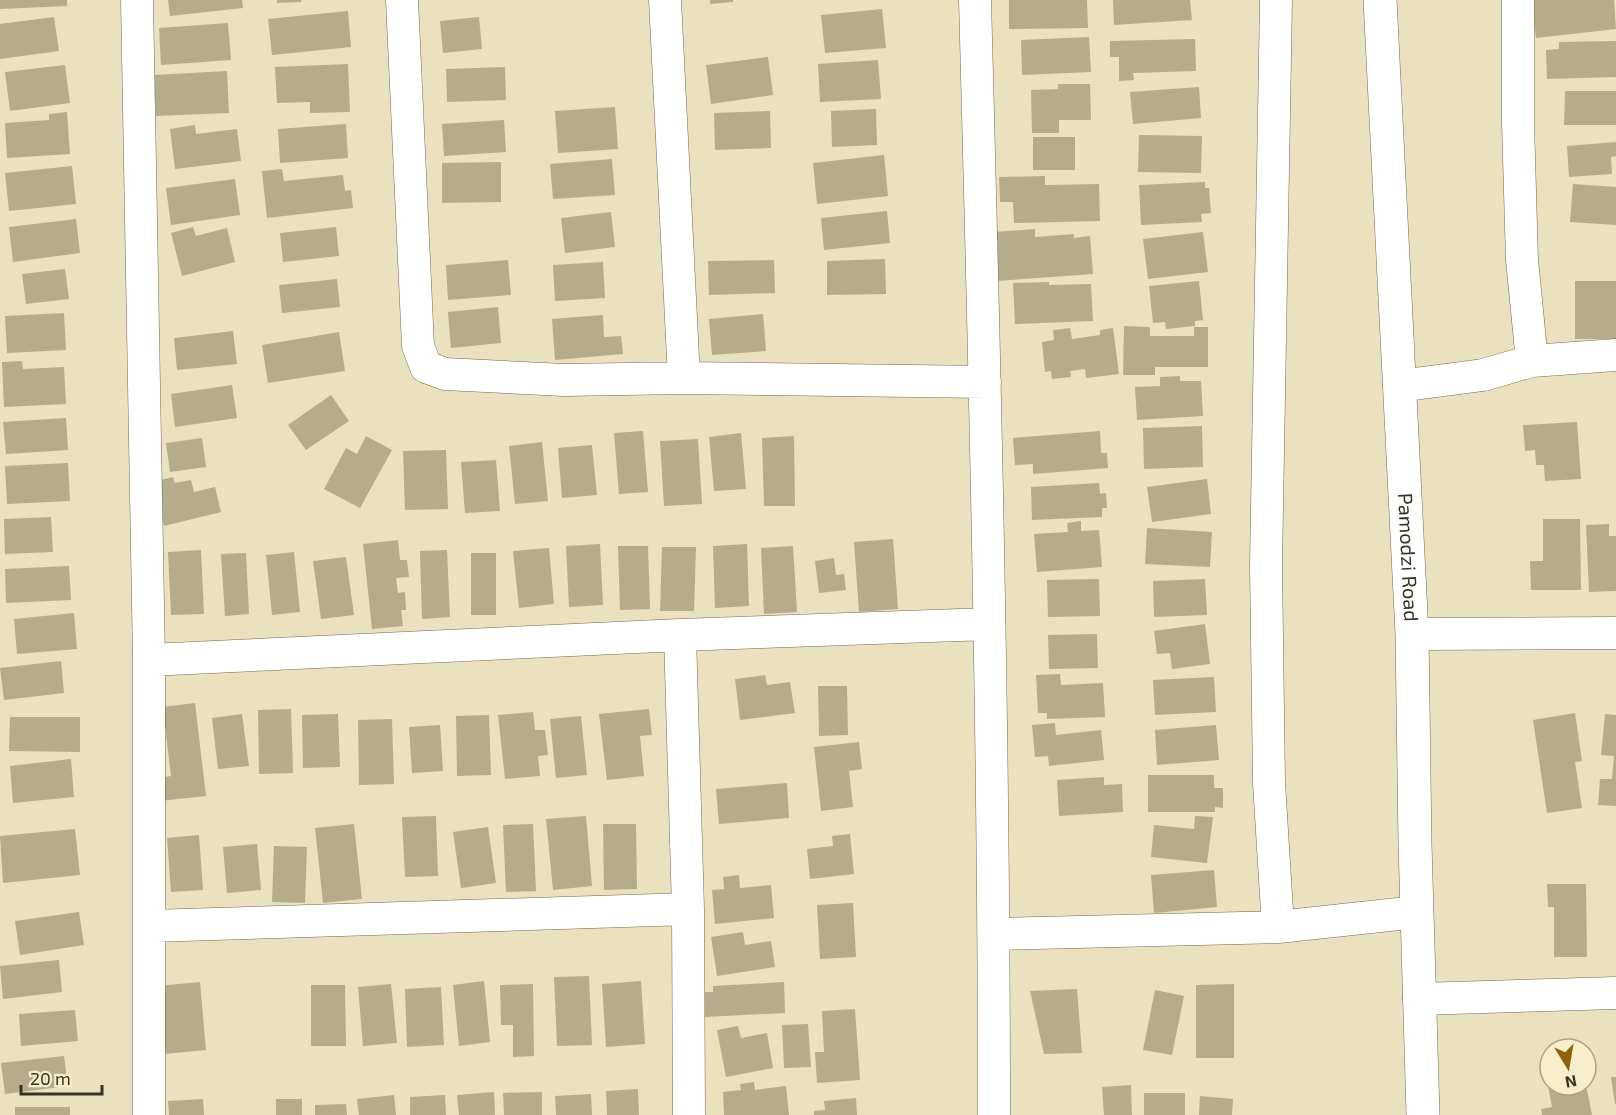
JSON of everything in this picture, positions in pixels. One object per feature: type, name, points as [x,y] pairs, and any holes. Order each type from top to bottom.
[{"type":"street","points":[[137,0],[149,660],[149,1115]]},
{"type":"street","points":[[402,0],[418,346],[426,368],[445,374],[564,380],[684,378],[985,382]]},
{"type":"street","points":[[665,0],[684,378]]},
{"type":"street","points":[[975,0],[985,382],[994,934],[994,1115]]},
{"type":"street","name":"Pamodzi Road","points":[[1380,0],[1412,634],[1423,1115]]},
{"type":"street","points":[[1518,0],[1518,123],[1522,260],[1532,361]]},
{"type":"street","points":[[1278,927],[1269,783],[1266,566],[1283,1]]},
{"type":"street","points":[[1399,386],[1483,375],[1532,361],[1616,355]]},
{"type":"street","points":[[149,660],[680,635],[988,624]]},
{"type":"street","points":[[1412,634],[1616,633]]},
{"type":"street","points":[[680,635],[688,909],[688,1115]]},
{"type":"street","points":[[150,926],[688,909]]},
{"type":"street","points":[[994,934],[1278,927],[1417,912]]},
{"type":"street","points":[[1419,999],[1616,993]]},
{"type":"building","points":[[0,0],[67,0],[67,6],[0,9]]},
{"type":"building","points":[[168,0],[242,0],[243,8],[170,16]]},
{"type":"building","points":[[277,0],[301,0],[301,2],[277,3]]},
{"type":"building","points":[[710,0],[733,0],[733,2],[710,4]]},
{"type":"building","points":[[1009,0],[1087,0],[1088,28],[1009,29]]},
{"type":"building","points":[[1113,0],[1190,0],[1192,20],[1114,25]]},
{"type":"building","points":[[1531,0],[1614,0],[1616,29],[1536,38]]},
{"type":"building","points":[[882,9],[886,48],[825,53],[821,15]]},
{"type":"building","points":[[348,11],[351,47],[272,55],[268,19]]},
{"type":"building","points":[[54,17],[59,51],[0,59],[0,24]]},
{"type":"building","points":[[479,17],[482,49],[443,53],[440,21]]},
{"type":"building","points":[[228,23],[231,60],[161,65],[159,28]]},
{"type":"building","points":[[1089,37],[1091,72],[1022,75],[1021,40]]},
{"type":"building","points":[[1195,39],[1196,71],[1133,73],[1134,80],[1119,81],[1119,57],[1110,57],[1110,41]]},
{"type":"building","points":[[1616,41],[1616,77],[1547,79],[1546,50],[1559,49],[1559,42]]},
{"type":"building","points":[[768,57],[773,95],[711,104],[706,65]]},
{"type":"building","points":[[878,60],[881,99],[820,102],[818,64]]},
{"type":"building","points":[[348,64],[350,112],[310,113],[310,102],[277,103],[275,67]]},
{"type":"building","points":[[65,65],[70,103],[10,111],[5,72]]},
{"type":"building","points":[[505,67],[506,100],[447,102],[446,69]]},
{"type":"building","points":[[227,71],[229,113],[156,116],[154,75]]},
{"type":"building","points":[[1058,84],[1090,84],[1091,120],[1059,120],[1059,133],[1032,133],[1031,90],[1058,89]]},
{"type":"building","points":[[1199,87],[1201,118],[1133,124],[1130,92]]},
{"type":"building","points":[[1565,91],[1616,91],[1616,125],[1564,125]]},
{"type":"building","points":[[615,107],[618,149],[558,153],[555,111]]},
{"type":"building","points":[[876,109],[877,145],[832,147],[831,111]]},
{"type":"building","points":[[770,111],[771,148],[715,150],[714,113]]},
{"type":"building","points":[[67,112],[70,154],[7,158],[5,123],[49,120],[49,114]]},
{"type":"building","points":[[504,120],[506,152],[444,156],[442,124]]},
{"type":"building","points":[[346,124],[348,158],[280,163],[278,129]]},
{"type":"building","points":[[195,125],[196,134],[237,129],[241,161],[175,169],[170,129]]},
{"type":"building","points":[[1139,135],[1202,136],[1201,173],[1138,172]]},
{"type":"building","points":[[1033,137],[1075,137],[1075,170],[1033,170]]},
{"type":"building","points":[[1616,142],[1616,156],[1611,157],[1612,174],[1569,177],[1567,146]]},
{"type":"building","points":[[884,155],[888,196],[817,204],[813,163]]},
{"type":"building","points":[[612,159],[615,195],[553,199],[550,164]]},
{"type":"building","points":[[501,162],[501,202],[442,203],[442,163]]},
{"type":"building","points":[[72,166],[76,204],[9,211],[5,173]]},
{"type":"building","points":[[282,169],[284,181],[343,175],[345,191],[351,190],[353,208],[267,218],[262,171]]},
{"type":"building","points":[[1045,176],[1045,185],[1099,184],[1100,221],[1014,223],[1013,202],[1000,202],[999,177]]},
{"type":"building","points":[[235,179],[240,215],[171,225],[166,188]]},
{"type":"building","points":[[1205,182],[1205,188],[1209,188],[1211,213],[1201,214],[1202,222],[1141,225],[1139,185]]},
{"type":"building","points":[[1573,184],[1616,187],[1616,225],[1570,222]]},
{"type":"building","points":[[887,211],[890,243],[824,250],[821,218]]},
{"type":"building","points":[[611,212],[615,247],[565,253],[561,218]]},
{"type":"building","points":[[76,219],[80,253],[13,262],[9,227]]},
{"type":"building","points":[[193,227],[196,236],[227,228],[235,262],[182,276],[171,233]]},
{"type":"building","points":[[336,227],[339,256],[283,262],[280,233]]},
{"type":"building","points":[[1035,229],[1035,237],[1074,234],[1074,238],[1090,236],[1093,274],[997,281],[994,232]]},
{"type":"building","points":[[1203,232],[1208,272],[1148,279],[1143,239]]},
{"type":"building","points":[[885,259],[886,294],[827,295],[827,261]]},
{"type":"building","points":[[508,260],[511,295],[448,300],[446,265]]},
{"type":"building","points":[[774,260],[775,293],[709,295],[708,261]]},
{"type":"building","points":[[603,262],[605,298],[555,301],[553,265]]},
{"type":"building","points":[[65,269],[69,299],[26,304],[22,274]]},
{"type":"building","points":[[337,279],[340,307],[282,313],[279,285]]},
{"type":"building","points":[[1199,281],[1203,320],[1195,321],[1195,326],[1166,329],[1165,322],[1153,323],[1149,286]]},
{"type":"building","points":[[1575,281],[1616,281],[1616,339],[1575,339]]},
{"type":"building","points":[[1049,282],[1049,285],[1091,284],[1093,321],[1015,324],[1013,283]]},
{"type":"building","points":[[498,307],[501,343],[451,348],[448,312]]},
{"type":"building","points":[[64,313],[66,350],[7,353],[5,316]]},
{"type":"building","points":[[763,314],[766,351],[712,355],[709,319]]},
{"type":"building","points":[[603,315],[604,337],[621,336],[623,354],[555,360],[552,319]]},
{"type":"building","points":[[1124,326],[1150,327],[1150,336],[1194,336],[1194,327],[1208,327],[1208,367],[1155,367],[1155,375],[1123,375]]},
{"type":"building","points":[[1070,328],[1072,339],[1100,335],[1100,330],[1113,328],[1119,374],[1086,378],[1085,369],[1070,371],[1071,377],[1052,379],[1051,371],[1045,372],[1042,342],[1054,340],[1053,330]]},
{"type":"building","points":[[233,331],[237,364],[177,370],[174,338]]},
{"type":"building","points":[[339,332],[345,371],[268,383],[262,345]]},
{"type":"building","points":[[22,361],[23,369],[64,367],[66,404],[4,407],[2,362]]},
{"type":"building","points":[[1180,376],[1180,381],[1201,381],[1203,416],[1137,420],[1135,387],[1160,386],[1160,377]]},
{"type":"building","points":[[232,385],[237,418],[175,427],[171,394]]},
{"type":"building","points":[[331,395],[349,421],[306,450],[288,425]]},
{"type":"building","points":[[66,418],[68,450],[6,454],[3,422]]},
{"type":"building","points":[[1577,422],[1581,479],[1545,481],[1544,465],[1536,465],[1535,450],[1525,451],[1523,425]]},
{"type":"building","points":[[1202,426],[1203,467],[1144,469],[1143,428]]},
{"type":"building","points":[[643,431],[648,492],[619,494],[614,433]]},
{"type":"building","points":[[1100,431],[1101,453],[1107,453],[1108,468],[1033,474],[1033,464],[1015,465],[1013,438]]},
{"type":"building","points":[[741,433],[746,489],[714,491],[709,437]]},
{"type":"building","points":[[366,436],[392,450],[360,508],[324,489],[346,448],[357,454]]},
{"type":"building","points":[[794,436],[795,506],[764,506],[762,438]]},
{"type":"building","points":[[202,438],[206,467],[170,472],[166,443]]},
{"type":"building","points":[[698,439],[702,504],[664,506],[660,441]]},
{"type":"building","points":[[542,442],[548,501],[515,504],[509,446]]},
{"type":"building","points":[[592,445],[597,495],[562,498],[558,448]]},
{"type":"building","points":[[446,450],[448,509],[405,510],[403,451]]},
{"type":"building","points":[[496,460],[500,511],[465,513],[461,462]]},
{"type":"building","points":[[68,463],[70,501],[7,504],[5,466]]},
{"type":"building","points":[[173,477],[175,483],[191,480],[194,492],[215,487],[221,512],[164,526],[153,482]]},
{"type":"building","points":[[1207,479],[1211,514],[1152,522],[1147,487]]},
{"type":"building","points":[[1099,483],[1100,494],[1106,493],[1107,508],[1102,508],[1102,517],[1032,520],[1031,487]]},
{"type":"building","points":[[51,517],[53,552],[5,554],[4,519]]},
{"type":"building","points":[[1543,519],[1580,519],[1581,590],[1531,590],[1530,561],[1543,561]]},
{"type":"building","points":[[1081,521],[1081,531],[1099,530],[1102,567],[1037,572],[1034,534],[1068,532],[1067,523]]},
{"type":"building","points":[[1609,524],[1609,536],[1616,536],[1616,591],[1589,592],[1586,525]]},
{"type":"building","points":[[1147,528],[1212,532],[1210,567],[1145,564]]},
{"type":"building","points":[[893,539],[898,609],[859,612],[854,542]]},
{"type":"building","points":[[398,540],[400,560],[407,560],[409,577],[396,578],[398,593],[405,592],[406,610],[401,610],[403,626],[372,629],[363,544]]},
{"type":"building","points":[[600,544],[603,605],[569,607],[566,546]]},
{"type":"building","points":[[747,544],[749,606],[715,608],[713,546]]},
{"type":"building","points":[[618,546],[648,546],[650,609],[620,610]]},
{"type":"building","points":[[793,546],[797,612],[764,614],[761,548]]},
{"type":"building","points":[[662,547],[696,547],[694,611],[660,611]]},
{"type":"building","points":[[549,548],[554,604],[519,608],[513,551]]},
{"type":"building","points":[[201,550],[204,614],[171,615],[168,552]]},
{"type":"building","points":[[447,550],[450,617],[422,619],[420,551]]},
{"type":"building","points":[[294,552],[300,612],[272,615],[266,555]]},
{"type":"building","points":[[246,553],[249,614],[225,616],[221,554]]},
{"type":"building","points":[[471,553],[496,553],[496,615],[471,615]]},
{"type":"building","points":[[346,557],[354,615],[321,619],[313,561]]},
{"type":"building","points":[[834,558],[836,575],[844,574],[846,590],[819,593],[815,561]]},
{"type":"building","points":[[69,566],[71,600],[6,603],[5,569]]},
{"type":"building","points":[[1099,579],[1100,616],[1048,617],[1047,580]]},
{"type":"building","points":[[1205,579],[1207,615],[1154,617],[1153,581]]},
{"type":"building","points":[[74,613],[77,649],[17,654],[14,619]]},
{"type":"building","points":[[1205,624],[1210,664],[1172,669],[1170,653],[1157,654],[1154,631]]},
{"type":"building","points":[[1097,634],[1098,668],[1049,669],[1048,635]]},
{"type":"building","points":[[61,661],[64,693],[4,700],[0,668]]},
{"type":"building","points":[[1060,674],[1061,685],[1103,683],[1105,717],[1047,719],[1047,713],[1038,713],[1036,675]]},
{"type":"building","points":[[765,675],[767,685],[790,682],[795,713],[740,720],[735,679]]},
{"type":"building","points":[[1214,677],[1216,712],[1155,715],[1153,680]]},
{"type":"building","points":[[818,686],[847,686],[848,735],[819,736]]},
{"type":"building","points":[[195,703],[206,796],[160,801],[158,778],[171,776],[165,726],[157,727],[154,708]]},
{"type":"building","points":[[291,709],[293,773],[259,774],[258,710]]},
{"type":"building","points":[[649,709],[652,735],[640,736],[644,776],[607,780],[599,714]]},
{"type":"building","points":[[533,712],[535,730],[545,730],[548,755],[538,756],[540,776],[505,779],[498,715]]},
{"type":"building","points":[[1575,713],[1582,761],[1575,762],[1582,808],[1547,813],[1533,720]]},
{"type":"building","points":[[242,714],[249,766],[218,769],[212,718]]},
{"type":"building","points":[[338,714],[340,767],[303,768],[302,715]]},
{"type":"building","points":[[1605,714],[1616,715],[1616,806],[1598,805],[1600,779],[1612,779],[1614,756],[1601,755]]},
{"type":"building","points":[[489,715],[491,775],[457,776],[456,716]]},
{"type":"building","points":[[581,716],[587,775],[556,778],[550,719]]},
{"type":"building","points":[[10,717],[80,717],[80,752],[9,751]]},
{"type":"building","points":[[392,719],[394,784],[359,785],[358,720]]},
{"type":"building","points":[[1055,723],[1056,735],[1101,730],[1104,760],[1049,766],[1048,756],[1035,757],[1032,725]]},
{"type":"building","points":[[440,725],[443,771],[412,773],[409,727]]},
{"type":"building","points":[[1216,725],[1219,760],[1157,765],[1155,730]]},
{"type":"building","points":[[859,742],[862,769],[849,771],[853,807],[821,811],[814,747]]},
{"type":"building","points":[[71,759],[74,797],[13,803],[10,766]]},
{"type":"building","points":[[1148,775],[1214,775],[1214,788],[1223,788],[1223,808],[1215,807],[1215,812],[1148,812]]},
{"type":"building","points":[[1104,777],[1104,785],[1122,784],[1123,812],[1059,816],[1057,780]]},
{"type":"building","points":[[787,783],[789,818],[719,824],[716,789]]},
{"type":"building","points":[[436,816],[438,876],[405,877],[402,817]]},
{"type":"building","points":[[586,816],[592,886],[553,890],[546,819]]},
{"type":"building","points":[[1195,816],[1213,817],[1207,863],[1151,857],[1154,825],[1194,829]]},
{"type":"building","points":[[354,824],[362,899],[323,903],[315,828]]},
{"type":"building","points":[[533,824],[536,891],[506,892],[503,825]]},
{"type":"building","points":[[603,824],[636,824],[637,889],[604,890]]},
{"type":"building","points":[[488,827],[496,883],[461,888],[453,832]]},
{"type":"building","points":[[75,829],[80,875],[3,883],[0,836]]},
{"type":"building","points":[[850,834],[854,874],[810,879],[807,849],[833,846],[832,836]]},
{"type":"building","points":[[199,835],[203,890],[171,892],[167,838]]},
{"type":"building","points":[[257,844],[261,890],[227,893],[223,847]]},
{"type":"building","points":[[274,846],[307,847],[305,903],[272,902]]},
{"type":"building","points":[[1214,870],[1217,907],[1154,913],[1151,875]]},
{"type":"building","points":[[739,875],[740,888],[771,885],[774,918],[715,924],[712,890],[724,889],[723,877]]},
{"type":"building","points":[[1547,884],[1586,884],[1587,957],[1554,957],[1554,907],[1548,907]]},
{"type":"building","points":[[853,903],[856,957],[820,959],[817,905]]},
{"type":"building","points":[[79,912],[84,945],[20,955],[15,921]]},
{"type":"building","points":[[743,932],[745,945],[771,941],[775,967],[717,976],[711,937]]},
{"type":"building","points":[[59,960],[62,992],[3,999],[0,966]]},
{"type":"building","points":[[589,976],[592,1045],[557,1046],[554,977]]},
{"type":"building","points":[[484,981],[490,1042],[459,1046],[453,985]]},
{"type":"building","points":[[641,981],[645,1044],[606,1047],[602,984]]},
{"type":"building","points":[[200,982],[206,1050],[164,1054],[157,986]]},
{"type":"building","points":[[784,982],[785,1013],[705,1017],[704,992],[713,992],[713,986]]},
{"type":"building","points":[[391,984],[397,1043],[363,1046],[358,987]]},
{"type":"building","points":[[533,984],[534,1056],[513,1057],[513,1025],[501,1025],[500,985]]},
{"type":"building","points":[[1234,984],[1234,1058],[1196,1058],[1196,985]]},
{"type":"building","points":[[311,985],[345,985],[346,1046],[311,1046]]},
{"type":"building","points":[[441,987],[444,1045],[407,1047],[405,989]]},
{"type":"building","points":[[1077,989],[1082,1053],[1044,1054],[1030,991]]},
{"type":"building","points":[[1155,990],[1184,996],[1172,1055],[1143,1050]]},
{"type":"building","points":[[855,1009],[860,1080],[817,1083],[815,1052],[824,1052],[822,1011]]},
{"type":"building","points":[[75,1010],[78,1041],[21,1046],[19,1014]]},
{"type":"building","points":[[808,1024],[811,1067],[784,1068],[782,1025]]},
{"type":"building","points":[[738,1026],[741,1038],[767,1033],[773,1068],[726,1077],[717,1030]]},
{"type":"building","points":[[64,1056],[68,1086],[5,1094],[1,1063]]},
{"type":"building","points":[[1611,1077],[1616,1077],[1616,1104],[1615,1104]]},
{"type":"building","points":[[754,1082],[755,1090],[786,1086],[789,1115],[724,1115],[723,1092],[741,1090],[740,1084]]},
{"type":"building","points":[[1131,1085],[1132,1115],[1104,1115],[1102,1087]]},
{"type":"building","points":[[638,1089],[639,1115],[607,1115],[606,1091]]},
{"type":"building","points":[[494,1092],[495,1115],[459,1115],[457,1095]]},
{"type":"building","points":[[542,1092],[542,1115],[504,1115],[503,1093]]},
{"type":"building","points":[[1144,1093],[1185,1093],[1185,1115],[1144,1115]]},
{"type":"building","points":[[591,1094],[592,1115],[556,1115],[555,1096]]},
{"type":"building","points":[[394,1095],[396,1115],[359,1115],[357,1099]]},
{"type":"building","points":[[445,1095],[446,1115],[410,1115],[410,1097]]},
{"type":"building","points":[[1200,1096],[1233,1099],[1232,1115],[1199,1115]]},
{"type":"building","points":[[1550,1097],[1588,1097],[1592,1115],[1542,1115],[1541,1109],[1552,1107]]},
{"type":"building","points":[[856,1098],[857,1115],[814,1115],[814,1111],[825,1110],[824,1101]]},
{"type":"building","points":[[203,1099],[204,1115],[169,1115],[168,1101]]},
{"type":"building","points":[[276,1099],[302,1099],[302,1115],[276,1115]]},
{"type":"building","points":[[346,1104],[347,1115],[315,1115],[315,1105]]},
{"type":"building","points":[[15,1107],[70,1107],[70,1115],[15,1115]]}]
